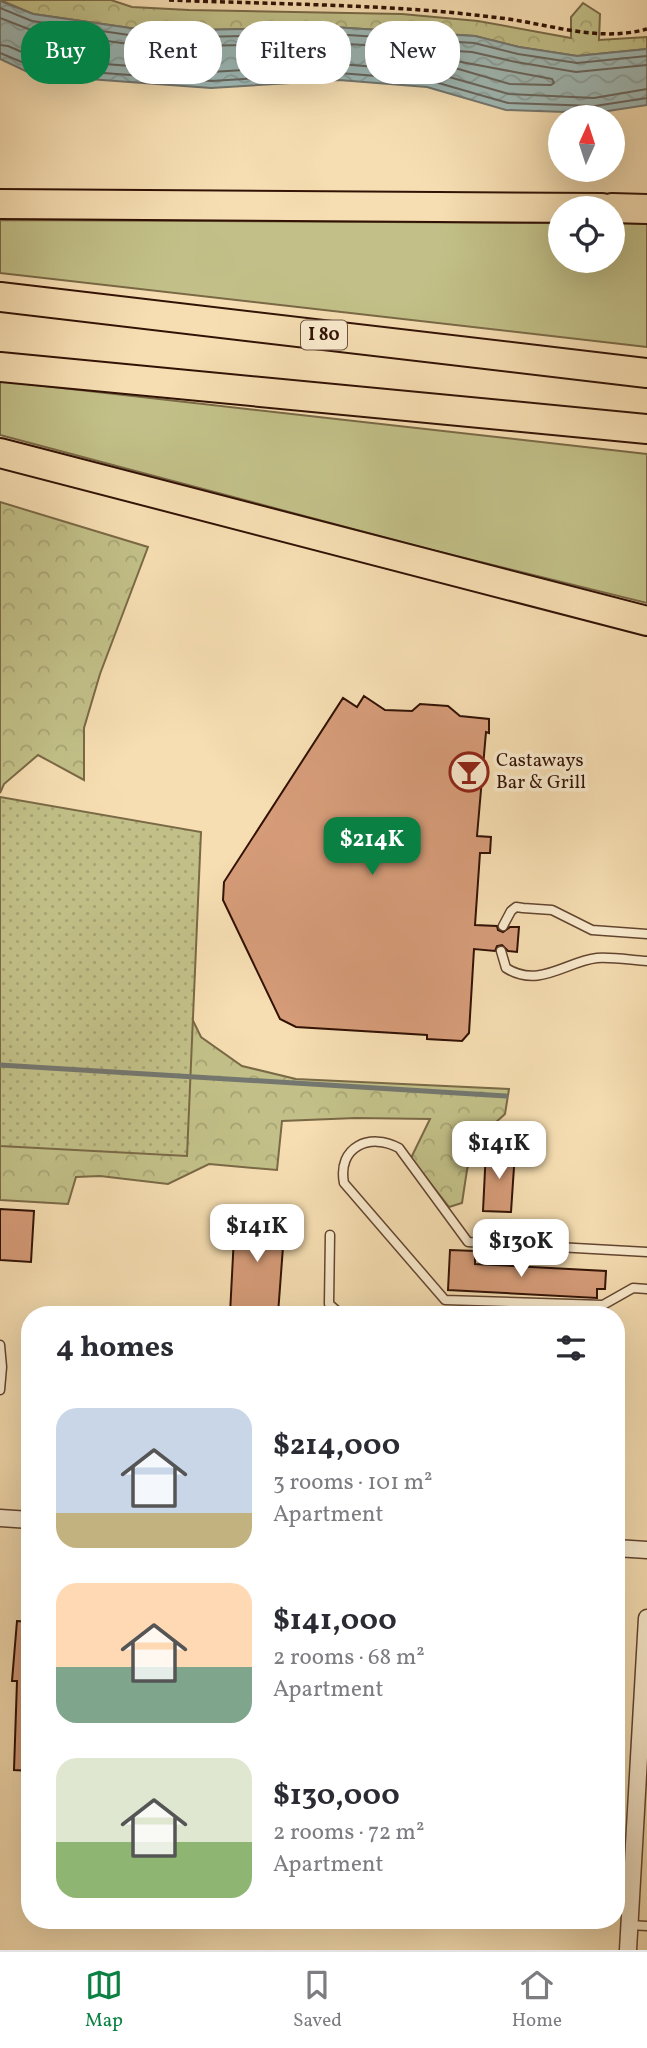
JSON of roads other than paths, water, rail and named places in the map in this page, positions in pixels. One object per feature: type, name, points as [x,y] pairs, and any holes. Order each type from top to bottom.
[{"type":"highway","points":[[0,204],[548,208]]},
{"type":"highway","points":[[625,208],[647,209]]},
{"type":"highway","name":"I 80","points":[[0,298],[647,373]]},
{"type":"highway","points":[[0,367],[647,429]]},
{"type":"highway","points":[[0,453],[647,621]]},
{"type":"street","points":[[0,1518],[21,1519]]},
{"type":"street","points":[[625,1549],[647,1550]]},
{"type":"street","points":[[628,1950],[647,1618]]},
{"type":"lane","points":[[503,926],[506,916],[516,907],[552,910],[592,930],[647,934]]},
{"type":"lane","points":[[501,951],[506,968],[518,973],[543,975],[597,958],[647,961]]},
{"type":"lane","points":[[647,1252],[468,1242],[399,1148],[384,1141],[369,1141],[357,1147],[344,1164],[344,1183],[445,1300],[603,1305],[633,1288],[647,1289]]},
{"type":"lane","points":[[330,1235],[329,1304],[331,1306]]},
{"type":"lane","points":[[0,1345],[0,1390]]},
{"type":"lane","points":[[629,1925],[647,1926]]},
{"type":"water","points":[[0,1],[33,14],[82,21],[21,21],[21,69],[0,59]]},
{"type":"water","points":[[110,25],[124,27],[124,82],[110,81]]},
{"type":"water","points":[[351,28],[365,29],[365,82],[351,81]]},
{"type":"water","points":[[222,29],[236,29],[236,84],[275,84],[211,88],[157,84],[222,84]]},
{"type":"water","points":[[460,35],[577,56],[647,49],[647,105],[625,108],[625,105],[548,105],[548,111],[506,110],[427,87],[389,84],[460,84]]},
{"type":"waterway","points":[[0,1065],[506,1096]]},
{"type":"place","name":"Castaways Bar & Grill","points":[[469,772]]}]
